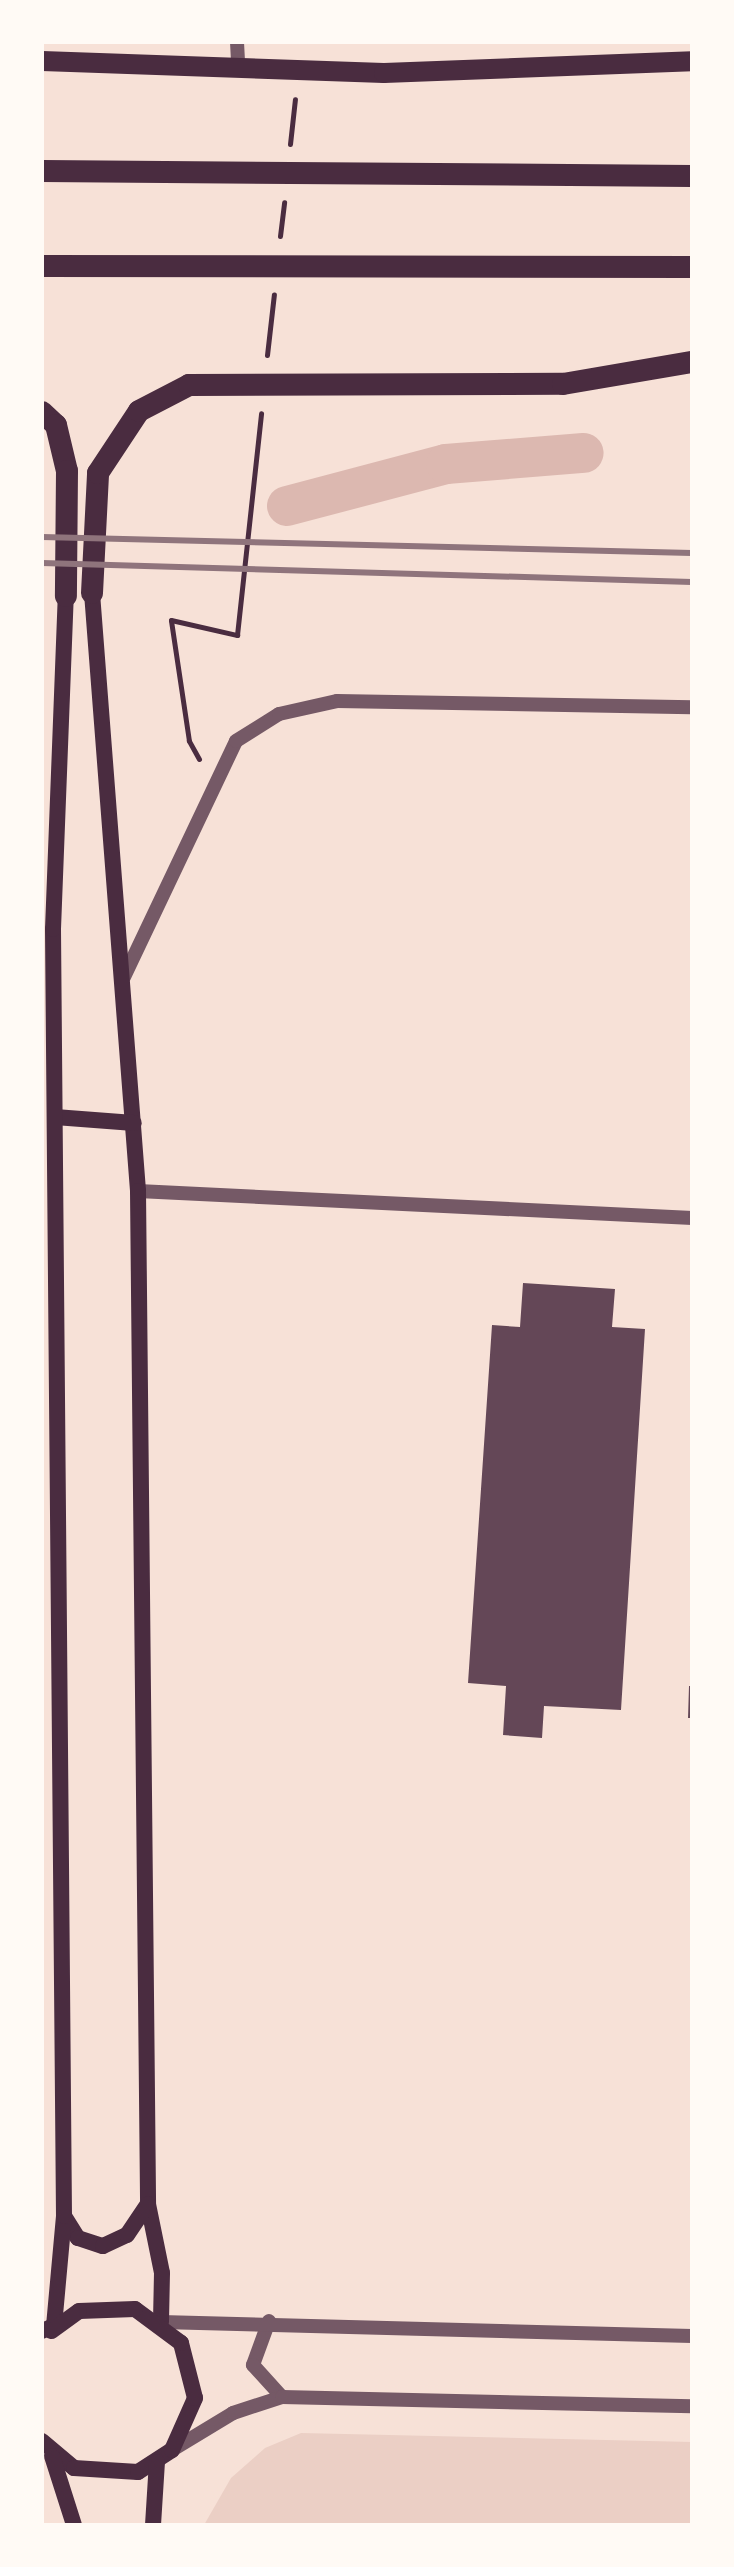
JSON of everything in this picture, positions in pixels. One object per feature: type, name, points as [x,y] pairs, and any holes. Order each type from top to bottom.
[{"type":"highway","points":[[42,171],[692,176]]},
{"type":"highway","points":[[42,266],[692,267]]},
{"type":"highway","points":[[92,593],[98,473],[139,411],[189,385],[563,384],[692,362]]},
{"type":"highway","points":[[42,412],[56,425],[67,471],[66,596]]},
{"type":"main road","points":[[42,61],[238,64],[384,73],[692,61]]},
{"type":"main road","points":[[49,2455],[116,2476],[157,2462],[172,2450],[192,2412],[193,2369],[161,2322],[162,2273],[148,2204],[138,1191],[124,977],[92,593]]},
{"type":"main road","points":[[42,2341],[48,2329],[64,2216],[55,1117],[66,596]]},
{"type":"main road","points":[[55,1117],[134,1123]]},
{"type":"main road","points":[[64,2216],[78,2238],[103,2246],[127,2235],[148,2204]]},
{"type":"main road","points":[[48,2329],[107,2306],[161,2322]]},
{"type":"main road","points":[[42,2441],[74,2525]]},
{"type":"main road","points":[[153,2525],[157,2462]]},
{"type":"street","points":[[237,42],[238,64]]},
{"type":"street","points":[[124,977],[212,782],[236,741],[279,714],[337,701],[692,707]]},
{"type":"street","points":[[138,1191],[692,1218]]},
{"type":"street","points":[[269,2321],[253,2365],[282,2397]]},
{"type":"street","points":[[161,2322],[227,2329],[269,2321],[692,2336]]},
{"type":"street","points":[[172,2450],[233,2413],[282,2397],[692,2406]]},
{"type":"path","points":[[289,151],[296,89]]},
{"type":"path","points":[[279,245],[284,198]]},
{"type":"path","points":[[265,370],[276,276]]},
{"type":"path","points":[[212,782],[189,741],[171,620],[237,635],[262,401]]},
{"type":"shaded area","points":[[301,2433],[692,2442],[692,2525],[204,2525],[231,2478],[265,2448]]},
{"type":"building","points":[[523,1283],[615,1289],[612,1327],[645,1329],[621,1710],[544,1706],[542,1738],[503,1735],[506,1686],[468,1683],[492,1325],[520,1327]]},
{"type":"building","points":[[689,1686],[692,1686],[692,1718],[688,1718]]},
{"type":"waterway","points":[[287,506],[446,464],[584,453]]},
{"type":"railway","points":[[42,537],[692,553]]},
{"type":"railway","points":[[42,563],[692,582]]}]
